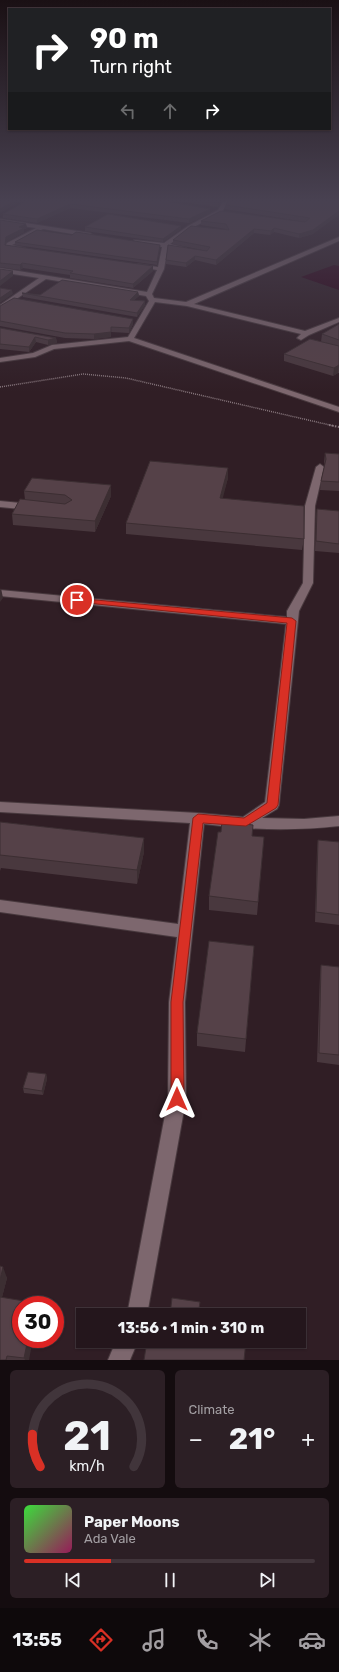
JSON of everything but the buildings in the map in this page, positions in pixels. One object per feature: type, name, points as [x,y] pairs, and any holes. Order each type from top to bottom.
[{"type":"street","points":[[130,339],[141,322],[162,264]]},
{"type":"street","points":[[187,304],[279,264]]},
{"type":"street","points":[[130,265],[161,269]]},
{"type":"street","points":[[0,270],[187,304],[306,333]]},
{"type":"street","points":[[0,308],[45,277]]},
{"type":"street","points":[[12,299],[20,301]]},
{"type":"street","points":[[306,341],[300,339],[306,333],[339,320]]},
{"type":"street","points":[[133,321],[141,322]]},
{"type":"street","points":[[52,339],[82,344]]},
{"type":"street","points":[[0,360],[35,355],[52,347],[130,339],[339,410]]},
{"type":"street","points":[[246,822],[272,805],[293,611],[308,583],[310,506],[320,467]]},
{"type":"street","points":[[0,504],[44,508]]},
{"type":"street","points":[[0,593],[292,621]]},
{"type":"street","points":[[0,807],[246,822],[318,824],[339,821]]},
{"type":"street","points":[[138,1308],[177,1099],[177,1002],[198,818]]},
{"type":"street","points":[[0,906],[186,932]]},
{"type":"street","points":[[119,1360],[124,1348]]},
{"type":"path","points":[[0,387],[83,374],[126,378],[339,427]]},
{"type":"shaded area","points":[[334,265],[339,266],[339,290],[301,277]]},
{"type":"route","points":[[77,600],[292,621],[272,805],[246,822],[227,822],[198,818],[177,1002],[177,1099]]}]
